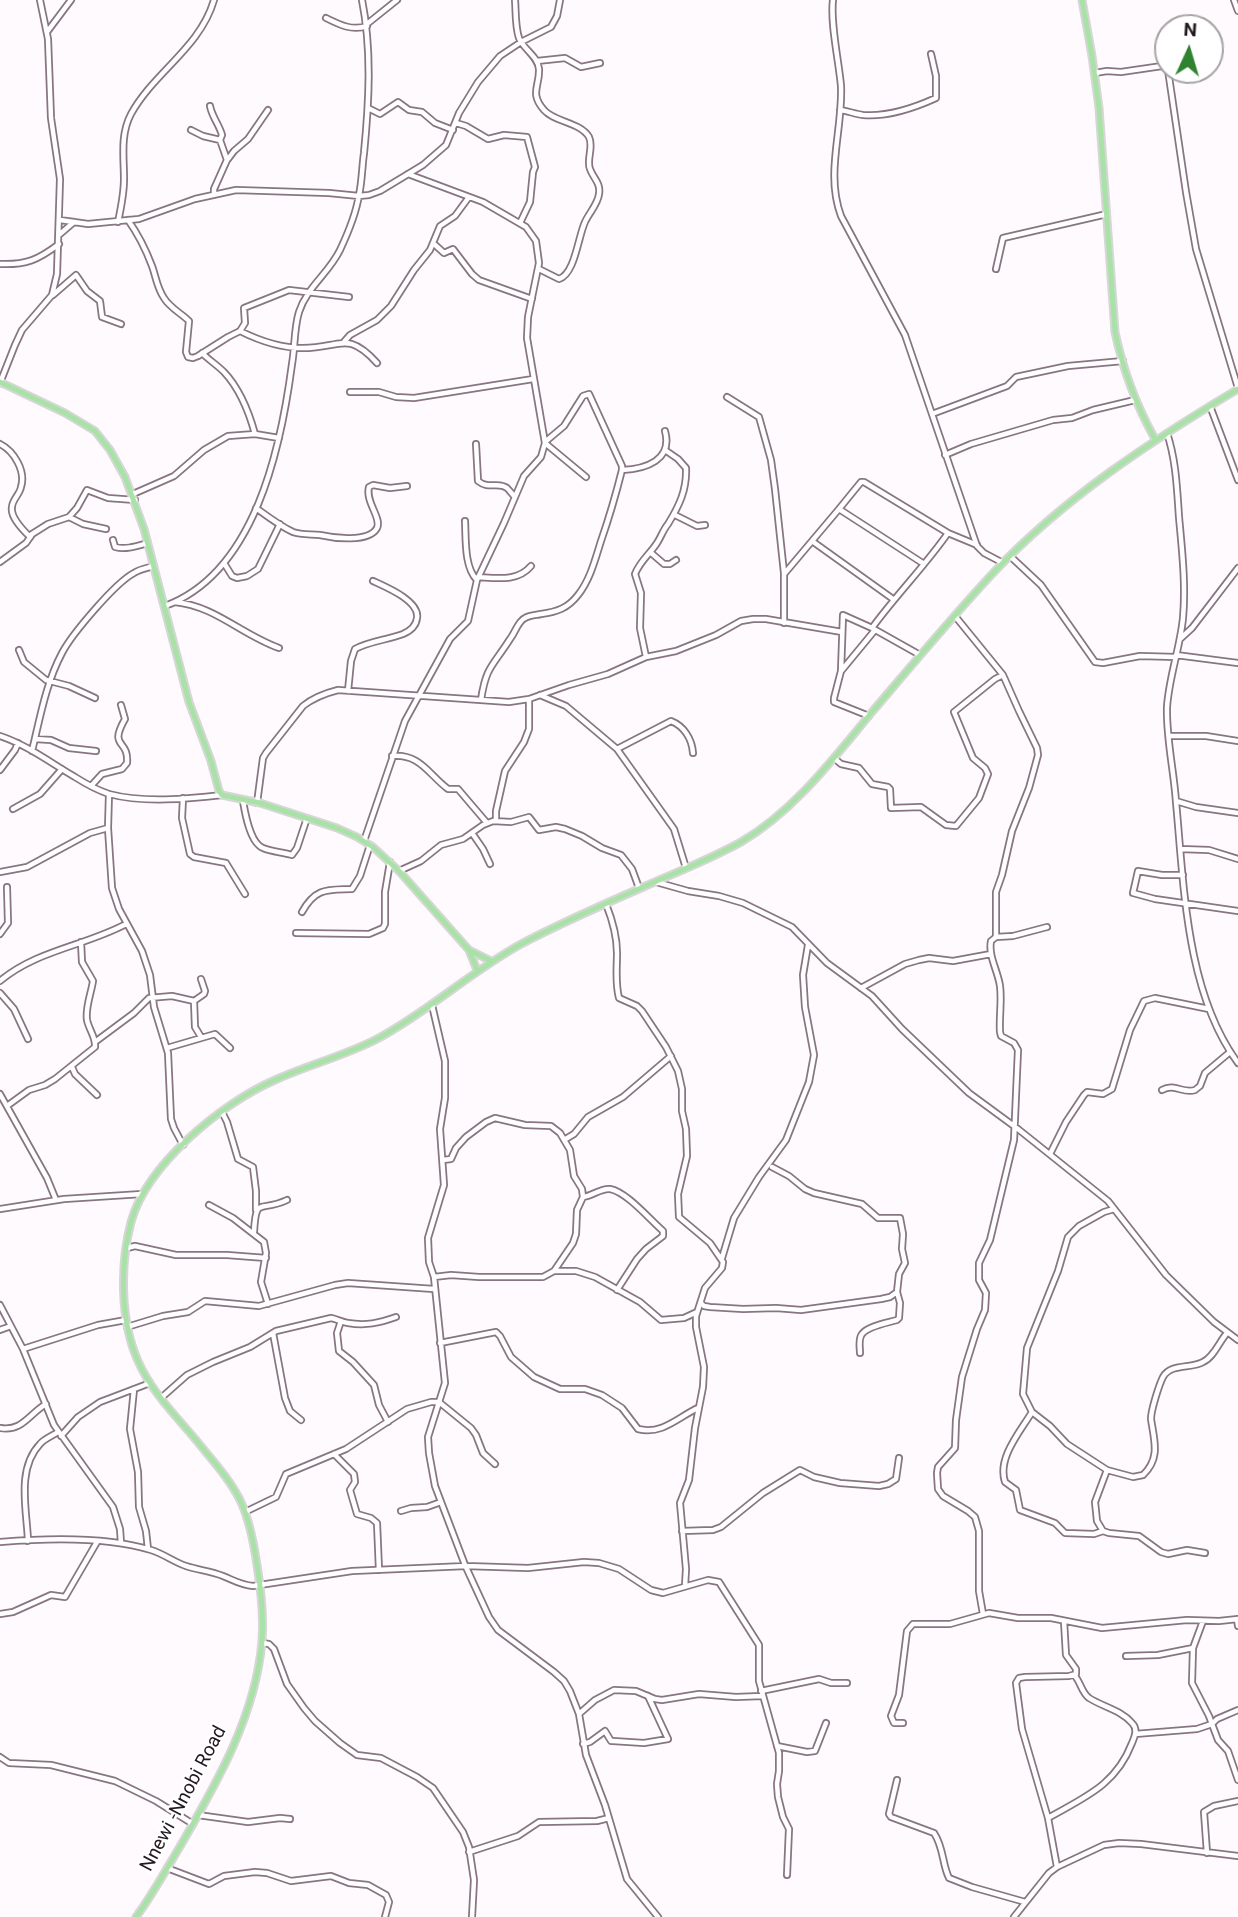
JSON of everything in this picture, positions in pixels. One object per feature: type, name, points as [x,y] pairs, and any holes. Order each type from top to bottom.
[{"type":"main road","points":[[1082,0],[1095,73],[1108,214],[1115,332],[1135,400],[1155,439]]},
{"type":"main road","points":[[0,382],[65,413],[94,431],[110,450],[134,497],[189,702],[222,795],[307,818],[339,829],[367,843],[390,862],[469,950],[477,970]]},
{"type":"main road","name":"Nnewi -Nnobi Road","points":[[135,1917],[167,1868],[222,1771],[252,1696],[262,1643],[260,1585],[255,1547],[245,1512],[229,1482],[150,1383],[137,1360],[127,1327],[123,1284],[131,1223],[142,1194],[164,1162],[222,1111],[250,1092],[278,1078],[372,1042],[432,1004],[477,970],[527,941],[740,843],[764,827],[803,792],[920,655],[1030,536],[1155,439],[1238,389]]},
{"type":"main road","points":[[469,950],[491,961]]},
{"type":"street","points":[[40,0],[50,58],[51,118],[60,179],[57,274],[52,295]]},
{"type":"street","points":[[47,32],[72,0]]},
{"type":"street","points":[[118,222],[123,191],[124,139],[130,116],[148,90],[189,46],[214,0]]},
{"type":"street","points":[[165,606],[197,588],[224,563],[242,537],[274,461],[299,313],[308,293],[338,254],[359,196],[368,108],[367,25],[362,0]]},
{"type":"street","points":[[326,18],[355,29],[367,25],[397,0]]},
{"type":"street","points":[[515,0],[521,42],[537,61],[539,70],[535,87],[539,103],[550,116],[566,121],[587,134],[591,147],[589,167],[600,188],[597,201],[584,224],[569,271],[559,279],[538,269]]},
{"type":"street","points":[[60,220],[88,224],[139,219],[214,194],[247,189],[359,196],[380,191],[446,145],[459,113],[478,82],[500,56],[551,27],[557,16],[560,0]]},
{"type":"street","points":[[833,0],[841,90],[833,175],[836,203],[905,335],[977,545],[984,553],[1003,563]]},
{"type":"street","points":[[1234,0],[1238,12]]},
{"type":"street","points":[[840,110],[860,114],[885,113],[915,107],[936,98],[936,76],[931,54]]},
{"type":"street","points":[[537,61],[565,58],[582,67],[600,63]]},
{"type":"street","points":[[1095,73],[1154,67]]},
{"type":"street","points":[[1170,84],[1196,249],[1238,389]]},
{"type":"street","points":[[368,108],[380,114],[398,102],[409,110],[422,113],[435,123],[453,130]]},
{"type":"street","points":[[210,106],[212,116],[221,131],[220,140],[228,160]]},
{"type":"street","points":[[214,194],[228,160],[248,139],[268,110]]},
{"type":"street","points":[[456,123],[488,139],[504,135],[527,137],[535,167],[530,202],[520,224]]},
{"type":"street","points":[[191,130],[220,140]]},
{"type":"street","points":[[302,912],[315,894],[331,890],[352,890],[360,876],[367,843],[404,721],[450,639],[468,621],[477,578],[524,476],[541,457],[545,442],[527,328],[538,269],[536,241],[526,228],[484,202],[408,174]]},
{"type":"street","points":[[343,343],[350,335],[377,320],[391,306],[430,250],[440,226],[455,216],[468,197]]},
{"type":"street","points":[[996,268],[1003,238],[1108,214]]},
{"type":"street","points":[[128,220],[144,248],[158,289],[165,300],[189,321],[186,352],[188,357],[193,358],[240,331],[245,323],[243,309],[246,306],[289,290],[349,296]]},
{"type":"street","points":[[59,235],[74,222]]},
{"type":"street","points":[[433,243],[444,253],[453,248],[472,274],[484,283],[532,299]]},
{"type":"street","points":[[0,264],[16,265],[35,260],[59,244]]},
{"type":"street","points":[[0,382],[22,330],[52,295],[76,275],[87,291],[100,301],[103,317],[121,324]]},
{"type":"street","points":[[240,331],[265,342],[304,348],[351,342],[365,349],[377,363]]},
{"type":"street","points":[[202,353],[224,372],[235,386],[251,417],[255,434]]},
{"type":"street","points":[[932,414],[1007,386],[1016,377],[1068,366],[1122,361]]},
{"type":"street","points":[[350,392],[414,398],[533,379]]},
{"type":"street","points":[[481,701],[487,672],[520,622],[525,618],[562,609],[577,596],[584,585],[622,470],[589,394],[583,396],[564,426],[545,442]]},
{"type":"street","points":[[727,397],[760,420],[771,460],[785,573],[785,623]]},
{"type":"street","points":[[945,455],[971,444],[1048,421],[1072,418],[1135,400]]},
{"type":"street","points":[[1210,406],[1238,480]]},
{"type":"street","points":[[622,470],[646,467],[654,462],[668,440],[665,431]]},
{"type":"street","points":[[1167,432],[1175,460],[1184,576],[1183,619],[1168,693],[1167,719],[1186,903],[1198,974],[1213,1022],[1238,1063]]},
{"type":"street","points":[[0,562],[48,524],[69,517],[85,491],[108,498],[134,497],[174,476],[204,450],[228,436],[255,434],[279,438]]},
{"type":"street","points":[[545,442],[586,477]]},
{"type":"street","points":[[0,444],[12,455],[22,473],[21,488],[12,511],[27,535],[32,535]]},
{"type":"street","points":[[476,444],[478,481],[486,486],[506,487],[515,497]]},
{"type":"street","points":[[646,657],[640,628],[641,593],[635,577],[637,568],[675,515],[687,478],[686,468],[664,450]]},
{"type":"street","points":[[785,573],[861,482],[948,533],[977,545]]},
{"type":"street","points":[[256,508],[296,533],[356,538],[377,528],[378,523],[367,494],[369,486],[390,488],[407,485]]},
{"type":"street","points":[[839,509],[924,564]]},
{"type":"street","points":[[675,515],[697,526],[705,525]]},
{"type":"street","points":[[69,517],[83,524],[106,529]]},
{"type":"street","points":[[465,521],[468,564],[473,577],[513,577],[526,572],[531,566]]},
{"type":"street","points":[[224,563],[232,576],[237,578],[247,576],[258,569],[280,524]]},
{"type":"street","points":[[841,671],[893,599],[948,533]]},
{"type":"street","points":[[113,540],[118,548],[148,543]]},
{"type":"street","points":[[812,541],[893,599]]},
{"type":"street","points":[[650,552],[664,565],[676,560]]},
{"type":"street","points":[[1010,556],[1041,585],[1095,662],[1140,656],[1176,656],[1238,663]]},
{"type":"street","points":[[32,751],[45,695],[63,651],[99,605],[123,580],[154,566]]},
{"type":"street","points":[[1179,639],[1192,628],[1238,568]]},
{"type":"street","points":[[348,691],[355,649],[407,632],[417,620],[418,612],[410,602],[373,581]]},
{"type":"street","points":[[174,602],[194,604],[240,627],[258,640],[279,648]]},
{"type":"street","points":[[869,716],[834,702],[841,671],[843,617],[845,615],[920,655]]},
{"type":"street","points":[[955,616],[1003,675],[1018,712],[1033,738],[1038,755],[1012,831],[996,892],[996,937]]},
{"type":"street","points":[[257,803],[266,753],[309,701],[331,692],[509,702],[529,699],[608,674],[646,657],[693,645],[741,621],[753,619],[842,632]]},
{"type":"street","points":[[19,650],[24,662],[50,682],[69,686],[95,698]]},
{"type":"street","points":[[834,758],[841,764],[859,768],[872,784],[888,787],[891,808],[921,807],[946,825],[956,826],[979,798],[988,774],[974,758],[954,712],[1003,675]]},
{"type":"street","points":[[539,695],[566,706],[617,748],[674,829],[686,868]]},
{"type":"street","points":[[496,821],[505,771],[524,742],[529,729],[529,699]]},
{"type":"street","points":[[91,786],[102,774],[122,769],[127,763],[127,750],[117,734],[125,719],[121,705]]},
{"type":"street","points":[[617,748],[671,721],[679,725],[689,738],[693,753]]},
{"type":"street","points":[[0,736],[18,743],[109,794],[183,799],[222,795]]},
{"type":"street","points":[[1169,736],[1206,736],[1238,741]]},
{"type":"street","points":[[35,739],[51,740],[69,748],[96,751]]},
{"type":"street","points":[[0,769],[18,743]]},
{"type":"street","points":[[392,756],[411,758],[448,789],[458,789],[487,823]]},
{"type":"street","points":[[13,809],[40,794],[62,769]]},
{"type":"street","points":[[109,794],[112,888],[126,924],[147,963],[152,997],[170,1066],[171,1119],[183,1145]]},
{"type":"street","points":[[183,799],[181,818],[190,854],[226,863],[245,894]]},
{"type":"street","points":[[243,801],[248,825],[258,844],[264,848],[292,855],[307,818]]},
{"type":"street","points":[[1176,801],[1238,813]]},
{"type":"street","points":[[398,871],[421,862],[440,845],[463,839],[487,823],[511,822],[529,817],[539,830],[556,827],[582,836],[625,858],[639,888]]},
{"type":"street","points":[[0,872],[27,867],[96,830],[108,828]]},
{"type":"street","points":[[472,833],[484,849],[490,864]]},
{"type":"street","points":[[1180,849],[1209,850],[1238,859]]},
{"type":"street","points":[[296,933],[369,933],[383,928],[386,879],[390,862]]},
{"type":"street","points":[[1183,875],[1138,871],[1133,893],[1155,899],[1238,911]]},
{"type":"street","points":[[655,882],[743,902],[792,927],[827,963],[872,996],[902,1029],[970,1093],[1108,1201],[1166,1275],[1227,1333],[1238,1340]]},
{"type":"street","points":[[0,934],[8,923],[7,887]]},
{"type":"street","points":[[606,904],[614,928],[619,998],[642,1011],[678,1071],[687,1156],[678,1194],[679,1217],[704,1237],[722,1259]]},
{"type":"street","points":[[0,980],[36,958],[110,933],[126,924]]},
{"type":"street","points":[[983,1614],[979,1591],[977,1522],[968,1511],[943,1496],[938,1489],[937,1473],[938,1467],[955,1448],[962,1377],[985,1310],[986,1293],[979,1280],[979,1263],[990,1240],[1014,1140],[1018,1050],[1014,1043],[1001,1036],[1000,1032],[1001,998],[990,954],[991,941],[996,937],[1013,936],[1048,927]]},
{"type":"street","points":[[4,1104],[29,1090],[45,1085],[95,1047],[87,1020],[93,981],[82,962],[81,942]]},
{"type":"street","points":[[685,1586],[680,1503],[689,1480],[704,1367],[696,1328],[697,1312],[705,1288],[722,1268],[722,1259],[734,1218],[786,1140],[809,1082],[814,1059],[805,1007],[803,975],[809,944]]},
{"type":"street","points":[[862,988],[905,964],[919,960],[929,958],[953,961],[990,954]]},
{"type":"street","points":[[95,1042],[152,997],[172,996],[194,1001],[198,999],[205,990],[201,979]]},
{"type":"street","points":[[0,993],[15,1009],[28,1039]]},
{"type":"street","points":[[1050,1154],[1066,1122],[1084,1095],[1087,1092],[1103,1094],[1112,1089],[1130,1030],[1144,1001],[1154,998],[1209,1009]]},
{"type":"street","points":[[194,1001],[195,1027],[201,1037]]},
{"type":"street","points":[[432,1004],[445,1061],[445,1098],[440,1129],[444,1185],[428,1238],[444,1383],[428,1437],[435,1486],[489,1617],[498,1630],[564,1681],[579,1714],[583,1744],[627,1879],[658,1917]]},
{"type":"street","points":[[167,1048],[217,1035],[230,1048]]},
{"type":"street","points":[[1162,1090],[1173,1087],[1185,1091],[1195,1090],[1200,1086],[1205,1073],[1230,1052]]},
{"type":"street","points":[[564,1140],[595,1112],[623,1097],[671,1056]]},
{"type":"street","points":[[72,1067],[75,1074],[97,1095]]},
{"type":"street","points":[[0,1094],[44,1171],[56,1200]]},
{"type":"street","points":[[222,1111],[228,1122],[238,1159],[253,1167],[256,1191],[254,1233]]},
{"type":"street","points":[[433,1277],[543,1277],[554,1270],[573,1243],[577,1210],[583,1197],[582,1189],[574,1176],[572,1155],[558,1130],[551,1126],[525,1125],[495,1118],[466,1137],[451,1159],[443,1160]]},
{"type":"street","points":[[772,1167],[814,1193],[862,1204],[878,1218],[900,1218],[905,1263],[899,1274],[897,1292],[900,1303],[899,1318],[863,1332],[860,1353]]},
{"type":"street","points":[[583,1197],[604,1189],[611,1190],[626,1198],[663,1231],[663,1236],[637,1259],[617,1290]]},
{"type":"street","points":[[0,1209],[56,1200],[142,1194]]},
{"type":"street","points":[[256,1210],[260,1206],[270,1206],[287,1200]]},
{"type":"street","points":[[209,1205],[233,1218],[264,1242],[265,1258],[261,1282],[268,1304]]},
{"type":"street","points":[[1114,1209],[1079,1226],[1068,1237],[1058,1271],[1025,1354],[1023,1394],[1028,1408],[1067,1444],[1107,1470],[1133,1477],[1143,1475],[1153,1461],[1155,1452],[1152,1415],[1164,1376],[1174,1368],[1203,1363],[1227,1333]]},
{"type":"street","points":[[127,1248],[135,1245],[176,1255],[241,1255],[265,1258]]},
{"type":"street","points":[[554,1270],[588,1274],[640,1302],[661,1320],[684,1318],[697,1312]]},
{"type":"street","points":[[127,1327],[188,1312],[205,1301],[259,1306],[348,1283],[434,1289]]},
{"type":"street","points":[[700,1302],[709,1307],[801,1310],[881,1299],[897,1292]]},
{"type":"street","points":[[0,1305],[23,1349],[50,1418],[113,1507],[121,1543]]},
{"type":"street","points":[[161,1398],[187,1375],[250,1347],[273,1333],[331,1318],[369,1325],[396,1317]]},
{"type":"street","points":[[23,1349],[98,1325],[127,1320]]},
{"type":"street","points":[[341,1321],[337,1333],[338,1348],[374,1385],[379,1405],[388,1422]]},
{"type":"street","points":[[0,1329],[11,1326]]},
{"type":"street","points":[[440,1343],[496,1332],[511,1357],[534,1377],[560,1389],[585,1389],[602,1395],[618,1405],[635,1426],[645,1430],[663,1428],[698,1408]]},
{"type":"street","points":[[273,1333],[285,1398],[290,1411],[301,1420]]},
{"type":"street","points":[[28,1541],[24,1502],[27,1468],[39,1445],[60,1434],[100,1402],[150,1383]]},
{"type":"street","points":[[134,1389],[130,1429],[138,1472],[139,1507],[148,1549]]},
{"type":"street","points":[[245,1512],[276,1497],[286,1474],[346,1449],[407,1409],[424,1404],[439,1402],[471,1428],[483,1453],[495,1464]]},
{"type":"street","points":[[0,1428],[10,1430],[17,1427],[46,1404]]},
{"type":"street","points":[[1032,1412],[1010,1448],[1004,1467],[1003,1479],[1016,1490],[1020,1510],[1055,1523],[1065,1533],[1094,1534],[1103,1531],[1139,1536],[1168,1555],[1187,1550],[1205,1553]]},
{"type":"street","points":[[334,1454],[354,1474],[355,1482],[350,1490],[357,1514],[377,1523],[379,1570]]},
{"type":"street","points":[[682,1531],[713,1530],[721,1527],[763,1493],[800,1470],[814,1478],[832,1482],[879,1486],[888,1484],[896,1479],[899,1458]]},
{"type":"street","points":[[1103,1531],[1097,1521],[1095,1502],[1107,1470]]},
{"type":"street","points":[[401,1511],[440,1502]]},
{"type":"street","points":[[0,1542],[61,1539],[121,1543],[161,1553],[187,1567],[253,1586],[336,1572],[466,1566],[528,1568],[567,1563],[599,1563],[619,1569],[645,1587],[663,1593],[714,1580],[719,1582],[759,1645],[759,1681],[777,1746],[779,1757],[776,1784],[783,1817],[789,1829],[787,1875]]},
{"type":"street","points":[[0,1614],[13,1612],[51,1595],[65,1597],[97,1542]]},
{"type":"street","points":[[903,1723],[892,1722],[891,1716],[899,1695],[908,1628],[916,1623],[950,1624],[983,1614],[1064,1621],[1102,1628],[1187,1620],[1238,1619],[1238,1626]]},
{"type":"street","points":[[1048,1818],[1089,1795],[1109,1780],[1122,1765],[1135,1734],[1134,1725],[1130,1721],[1084,1693],[1074,1675],[1076,1669],[1066,1655],[1064,1621]]},
{"type":"street","points":[[1203,1621],[1192,1648],[1192,1683],[1218,1740],[1228,1751],[1238,1780]]},
{"type":"street","points":[[262,1643],[269,1644],[274,1649],[287,1685],[304,1708],[340,1743],[358,1755],[381,1758],[433,1788],[463,1832],[474,1880],[472,1917]]},
{"type":"street","points":[[1126,1656],[1158,1655],[1192,1648]]},
{"type":"street","points":[[1057,1867],[1048,1818],[1022,1729],[1016,1684],[1019,1678],[1025,1676],[1074,1675]]},
{"type":"street","points":[[579,1714],[595,1700],[614,1690],[636,1691],[662,1700],[699,1694],[736,1698],[815,1679],[847,1683]]},
{"type":"street","points":[[583,1744],[605,1731],[613,1741],[644,1743],[668,1739],[648,1696]]},
{"type":"street","points":[[1135,1734],[1186,1731],[1212,1724],[1238,1710]]},
{"type":"street","points":[[777,1746],[815,1751],[826,1723]]},
{"type":"street","points":[[0,1757],[9,1763],[51,1765],[115,1781],[156,1801],[193,1824]]},
{"type":"street","points":[[897,1780],[889,1814],[934,1833],[949,1878],[1025,1902]]},
{"type":"street","points":[[1207,1853],[1204,1812],[1214,1806],[1238,1801]]},
{"type":"street","points":[[198,1815],[248,1822],[290,1819]]},
{"type":"street","points":[[469,1852],[518,1836],[539,1822],[597,1821],[609,1818]]},
{"type":"street","points":[[1014,1917],[1049,1873],[1098,1848],[1119,1843],[1238,1856]]},
{"type":"street","points":[[167,1868],[209,1884],[224,1876],[255,1871],[291,1881],[331,1875],[349,1883],[368,1885],[387,1895],[389,1902],[385,1917]]}]
